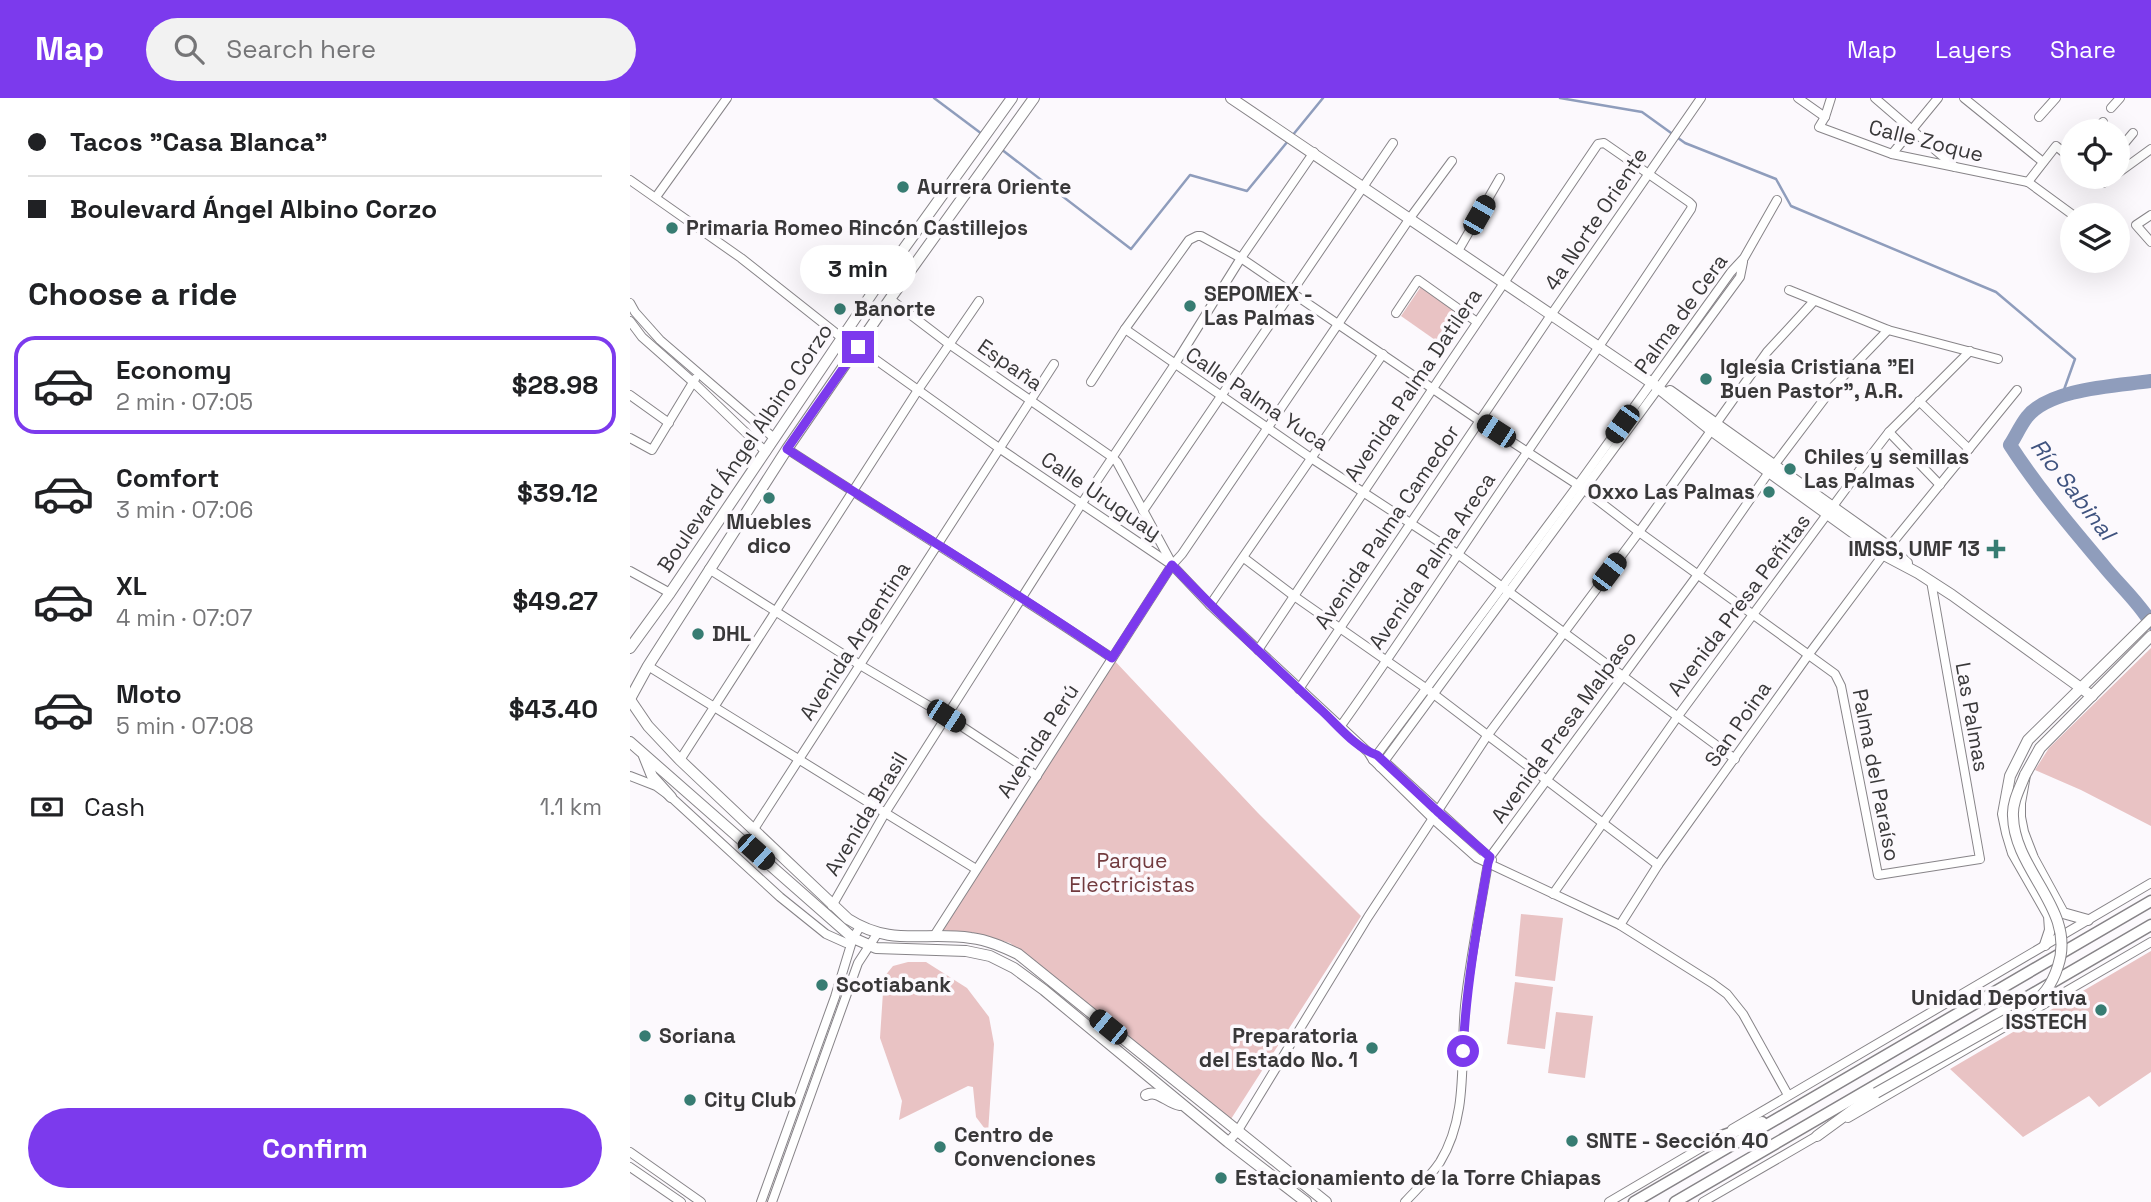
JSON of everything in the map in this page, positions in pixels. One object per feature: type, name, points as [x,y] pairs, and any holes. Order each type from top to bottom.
[{"type":"highway","points":[[1634,1202],[2151,901]]},
{"type":"highway","points":[[1675,1202],[2151,925]]},
{"type":"highway","points":[[1716,1138],[1784,1114]]},
{"type":"main road","name":"Boulevard Ángel Albino Corzo","points":[[630,648],[842,338],[1012,98]]},
{"type":"main road","name":"Boulevard Ángel Albino Corzo","points":[[630,699],[648,666],[787,449],[1034,98]]},
{"type":"main road","points":[[1231,98],[1657,386],[2092,696]]},
{"type":"main road","points":[[820,370],[829,388]]},
{"type":"main road","points":[[811,384],[821,384],[829,388]]},
{"type":"main road","points":[[2045,944],[2050,930],[2049,916],[2013,853],[2003,814],[2010,776],[2028,740],[2151,619]]},
{"type":"main road","points":[[1817,1136],[1876,1093],[2027,1008],[2046,992],[2060,960],[2061,930],[2057,915],[2024,856],[2013,816],[2015,801],[2040,748],[2149,638]]},
{"type":"main road","points":[[630,699],[648,726],[680,760],[832,906],[860,926],[877,934],[972,938],[1018,954],[1326,1202]]},
{"type":"main road","points":[[635,748],[652,776],[671,797]]},
{"type":"main road","points":[[635,748],[853,939],[871,946],[966,951],[989,956],[1014,968],[1306,1202]]},
{"type":"main road","points":[[2025,775],[2020,817],[2033,858],[2063,913],[2088,920]]},
{"type":"main road","points":[[776,870],[785,859]]},
{"type":"main road","points":[[1146,1095],[1156,1093],[1172,1104],[1183,1105]]},
{"type":"street","points":[[656,197],[727,98]]},
{"type":"street","name":"4a Norte Oriente","points":[[1551,315],[1701,98]]},
{"type":"street","points":[[1798,98],[1825,117],[1831,98]]},
{"type":"street","points":[[1875,98],[1955,167]]},
{"type":"street","points":[[1892,154],[1938,98]]},
{"type":"street","points":[[1964,98],[2043,162]]},
{"type":"street","points":[[2111,108],[2120,98]]},
{"type":"street","points":[[2039,117],[2052,100]]},
{"type":"street","name":"Calle Zoque","points":[[1825,117],[1819,127],[1892,154],[2028,182]]},
{"type":"street","points":[[2130,137],[2133,133]]},
{"type":"street","points":[[1143,511],[1393,143]]},
{"type":"street","name":"Avenida Palma Datilera","points":[[1258,650],[1362,490],[1600,143],[1648,174]]},
{"type":"street","points":[[2060,149],[2056,146],[2028,182],[2060,205]]},
{"type":"street","points":[[2130,164],[2151,149]]},
{"type":"street","name":"Avenida Brasil","points":[[832,906],[885,813],[1082,503],[1175,364],[1241,258],[1314,152]]},
{"type":"street","name":"Avenida Perú","points":[[934,936],[1172,565],[1452,161]]},
{"type":"street","name":"Avenida Palma Areca","points":[[1340,727],[1600,348],[1691,209],[1692,205],[1648,174]]},
{"type":"street","points":[[1458,251],[1500,178]]},
{"type":"street","points":[[630,180],[741,258],[842,338]]},
{"type":"street","name":"Palma de Cera","points":[[1383,765],[1430,692],[1657,386],[1731,272],[1744,258],[1777,200]]},
{"type":"street","points":[[2151,215],[2136,225],[2151,242]]},
{"type":"street","name":"Palma del Paraíso","points":[[1125,329],[1189,240],[1201,236],[1241,258],[1581,487],[1835,674],[1841,685],[1878,875]]},
{"type":"street","points":[[1396,313],[1418,280],[1477,322]]},
{"type":"street","points":[[1789,290],[1888,330],[1998,359]]},
{"type":"street","name":"España","points":[[890,299],[949,344],[1112,457]]},
{"type":"street","points":[[680,760],[918,390],[979,301]]},
{"type":"street","points":[[1228,1142],[1237,1132],[1368,916],[1487,736],[1639,532],[1767,352],[1814,301]]},
{"type":"street","points":[[630,303],[660,340],[774,438]]},
{"type":"street","name":"Avenida Palma Camedor","points":[[1299,689],[1551,315]]},
{"type":"street","points":[[630,321],[642,337],[766,452]]},
{"type":"street","points":[[1091,382],[1125,329]]},
{"type":"street","name":"Calle Palma Yuca","points":[[1125,329],[1311,458],[1459,555],[1734,760]]},
{"type":"street","name":"Avenida Presa Malpaso","points":[[1405,1202],[1438,1164],[1452,1136],[1458,1116],[1465,1005],[1491,862],[1546,779],[1699,573],[1771,469],[1834,386],[1888,330]]},
{"type":"street","name":"Calle Uruguay","points":[[858,347],[999,449],[1172,565],[1210,605],[1434,815],[1491,862],[1619,925],[1727,994],[1743,1014],[1788,1095]]},
{"type":"street","name":"Avenida Presa Peñitas","points":[[1553,894],[1678,716],[1889,432],[1969,351]]},
{"type":"street","points":[[1210,605],[1383,354]]},
{"type":"street","name":"Avenida Argentina","points":[[754,829],[1054,364]]},
{"type":"street","points":[[630,438],[652,450],[698,373]]},
{"type":"street","name":"San Poina","points":[[1619,925],[1658,865],[1809,654],[1887,551],[2017,390]]},
{"type":"street","points":[[630,395],[669,423]]},
{"type":"street","points":[[1919,401],[1969,449]]},
{"type":"street","points":[[1889,432],[1940,485]]},
{"type":"street","points":[[787,449],[1022,597],[1112,658]]},
{"type":"street","points":[[1112,457],[1172,565]]},
{"type":"street","points":[[1244,558],[1387,660],[1658,865]]},
{"type":"street","points":[[709,569],[946,716],[1037,776]]},
{"type":"street","points":[[630,571],[670,593]]},
{"type":"street","name":"Las Palmas","points":[[1878,875],[1980,859],[1931,581]]},
{"type":"street","points":[[648,666],[976,869]]},
{"type":"street","name":"Palma de Cera","points":[[1373,756],[1430,692]]},
{"type":"street","points":[[630,776],[656,786],[671,797],[765,884],[826,934],[846,943],[853,939]]},
{"type":"street","points":[[765,884],[776,870]]},
{"type":"street","points":[[1609,1202],[2151,883]]},
{"type":"street","points":[[761,1202],[835,997],[853,939],[860,926]]},
{"type":"street","points":[[772,1202],[858,963],[877,934]]},
{"type":"street","points":[[1703,1202],[2151,942]]},
{"type":"street","points":[[630,1152],[701,1202]]},
{"type":"street","points":[[630,1167],[681,1202]]},
{"type":"green space","points":[[1422,285],[1469,318],[1448,349],[1401,316]]},
{"type":"green space","points":[[2151,648],[2151,826],[2035,770],[2049,748]]},
{"type":"green space","name":"Parque Electricistas","points":[[1112,658],[1258,813],[1361,916],[1231,1119],[1010,943],[974,933],[941,930]]},
{"type":"green space","points":[[1521,914],[1563,918],[1555,981],[1515,976]]},
{"type":"green space","name":"Unidad Deportiva ISSTECH","points":[[2151,951],[2151,1072],[2099,1107],[2089,1096],[2023,1137],[1950,1069]]},
{"type":"green space","points":[[908,962],[926,962],[967,988],[989,1017],[994,1044],[988,1133],[976,1117],[973,1087],[968,1086],[899,1120],[902,1101],[880,1038],[884,977],[893,966]]},
{"type":"green space","points":[[1515,982],[1553,987],[1545,1049],[1507,1044]]},
{"type":"green space","points":[[1556,1012],[1593,1016],[1585,1078],[1548,1073]]},
{"type":"waterway","points":[[934,98],[982,134]]},
{"type":"waterway","points":[[1292,136],[1323,98]]},
{"type":"waterway","points":[[1560,98],[1642,112],[1685,143],[1776,179],[1791,206],[1996,292],[2075,359],[2061,398]]},
{"type":"waterway","points":[[1001,149],[1131,249],[1190,175],[1247,191],[1288,141]]},
{"type":"waterway","name":"Río Sabinal","points":[[2151,381],[2085,390],[2051,400],[2037,407],[2027,417],[2010,445],[2031,476],[2151,623]]},
{"type":"place","name":"Aurrera Oriente","points":[[903,187]]},
{"type":"place","name":"Primaria Romeo Rincón Castillejos","points":[[672,228]]},
{"type":"place","name":"SEPOMEX - Las Palmas","points":[[1190,306]]},
{"type":"place","name":"Banorte","points":[[840,309]]},
{"type":"place","name":"Iglesia Cristiana \"El Buen Pastor\", A.R.","points":[[1706,379]]},
{"type":"place","name":"Chiles y semillas Las Palmas","points":[[1790,469]]},
{"type":"place","name":"Oxxo Las Palmas","points":[[1769,492]]},
{"type":"place","name":"Muebles dico","points":[[769,498]]},
{"type":"place","name":"IMSS, UMF 13","points":[[1996,549]]},
{"type":"place","name":"DHL","points":[[698,634]]},
{"type":"place","name":"Scotiabank","points":[[822,985]]},
{"type":"place","name":"Unidad Deportiva ISSTECH","points":[[2101,1010]]},
{"type":"place","name":"Soriana","points":[[645,1036]]},
{"type":"place","name":"Preparatoria del Estado No. 1","points":[[1372,1048]]},
{"type":"place","name":"City Club","points":[[690,1100]]},
{"type":"place","name":"SNTE - Sección 40","points":[[1572,1141]]},
{"type":"place","name":"Centro de Convenciones","points":[[940,1147]]},
{"type":"place","name":"Estacionamiento de la Torre Chiapas","points":[[1221,1178]]},
{"type":"route","points":[[858,347],[787,449],[1022,597],[1112,658],[1172,565],[1210,605],[1340,727],[1368,752],[1377,755],[1490,857],[1465,1005],[1463,1051]]}]
